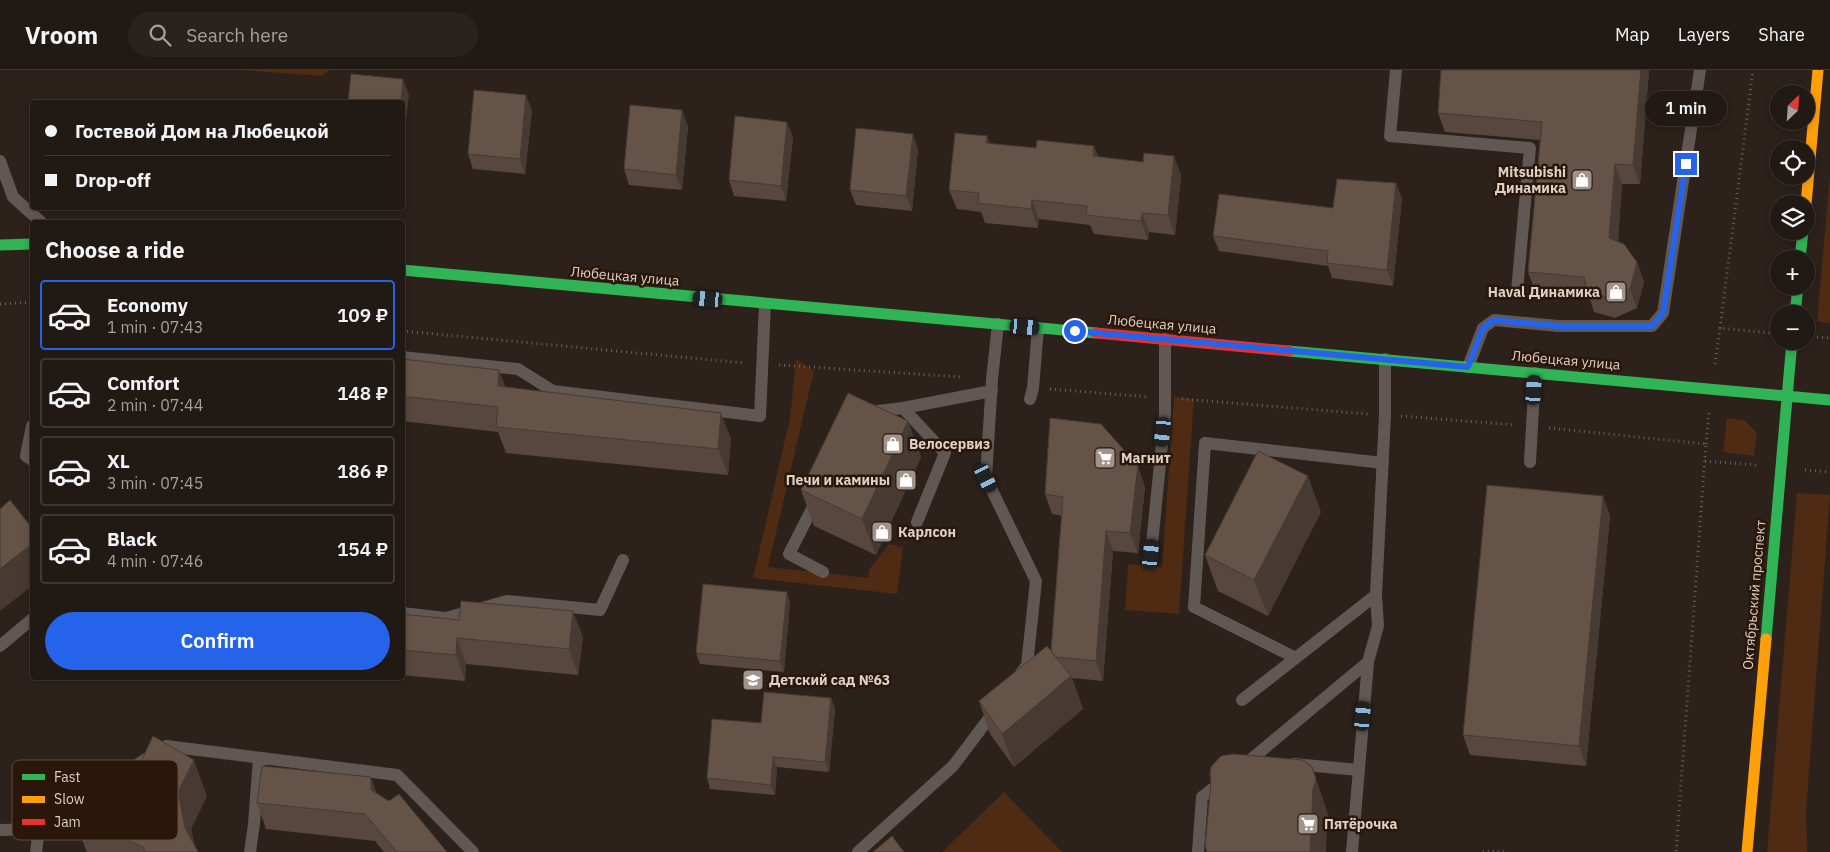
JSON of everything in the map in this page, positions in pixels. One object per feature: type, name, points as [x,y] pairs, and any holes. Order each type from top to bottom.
[{"type":"street","points":[[1807,195],[1818,70]]},
{"type":"street","points":[[0,245],[30,244]]},
{"type":"street","name":"Любецкая улица","points":[[405,270],[1830,400]]},
{"type":"street","name":"Октябрьский проспект","points":[[1747,852],[1791,350]]},
{"type":"lane","points":[[1396,70],[1390,136],[1530,148],[1516,291]]},
{"type":"lane","points":[[1468,367],[1483,328],[1494,320],[1558,326],[1652,326],[1663,313],[1700,70]]},
{"type":"lane","points":[[0,161],[13,197],[39,220]]},
{"type":"lane","points":[[405,357],[518,369],[553,391],[760,416],[765,304]]},
{"type":"lane","points":[[858,852],[953,766],[1027,665],[1036,581],[986,478],[992,379],[998,324]]},
{"type":"lane","points":[[1030,400],[1033,388],[1038,328]]},
{"type":"lane","points":[[1151,554],[1165,414],[1166,339]]},
{"type":"lane","points":[[1352,852],[1368,662],[1378,626],[1376,595],[1385,359]]},
{"type":"lane","points":[[1530,462],[1535,373]]},
{"type":"lane","points":[[856,422],[861,413],[903,408],[992,391]]},
{"type":"lane","points":[[903,408],[945,453],[917,522]]},
{"type":"lane","points":[[30,436],[26,456],[30,459]]},
{"type":"lane","points":[[1296,658],[1194,607],[1205,443],[1382,464]]},
{"type":"lane","points":[[821,492],[789,554],[823,572]]},
{"type":"lane","points":[[405,613],[446,618],[507,601],[600,610],[623,560]]},
{"type":"lane","points":[[1242,700],[1376,595]]},
{"type":"lane","points":[[0,646],[30,621]]},
{"type":"lane","points":[[1198,852],[1202,797],[1242,767],[1368,662]]},
{"type":"lane","points":[[145,760],[166,746],[398,775],[473,852]]},
{"type":"lane","points":[[250,852],[259,758]]},
{"type":"lane","points":[[1242,767],[1274,763],[1359,770]]},
{"type":"path","points":[[1720,328],[1753,70]]},
{"type":"path","points":[[0,304],[30,302]]},
{"type":"path","points":[[1483,852],[1508,852]]},
{"type":"shaded area","points":[[241,70],[330,70],[322,76]]},
{"type":"shaded area","points":[[1830,174],[1830,323],[1817,322]]},
{"type":"shaded area","points":[[796,359],[814,371],[768,567],[868,578],[869,570],[889,544],[903,547],[897,594],[753,578],[790,418]]},
{"type":"shaded area","points":[[1174,397],[1194,399],[1179,614],[1125,610],[1128,564],[1162,567]]},
{"type":"shaded area","points":[[1727,418],[1744,420],[1757,433],[1754,456],[1723,452]]},
{"type":"shaded area","points":[[1797,493],[1830,495],[1806,813],[1807,852],[1767,852]]},
{"type":"shaded area","points":[[1004,792],[1062,852],[942,852]]},
{"type":"building","points":[[1441,70],[1641,70],[1633,165],[1615,164],[1609,238],[1624,244],[1637,262],[1630,289],[1608,298],[1587,292],[1584,277],[1528,272],[1542,122],[1438,113]]},
{"type":"building","points":[[351,74],[403,79],[401,100],[348,100]]},
{"type":"building","points":[[474,90],[526,95],[520,159],[468,154]]},
{"type":"building","points":[[630,105],[682,110],[676,175],[624,169]]},
{"type":"building","points":[[735,116],[787,122],[781,186],[729,180]]},
{"type":"building","points":[[856,128],[913,134],[906,196],[850,190]]},
{"type":"building","points":[[955,133],[987,136],[986,143],[1036,148],[1037,140],[1094,146],[1093,156],[1143,162],[1144,153],[1174,156],[1168,215],[1142,213],[1141,221],[1086,215],[1087,206],[1032,200],[1031,209],[978,203],[979,193],[949,190]]},
{"type":"building","points":[[1337,179],[1396,183],[1387,270],[1327,263],[1328,251],[1213,236],[1219,194],[1333,208]]},
{"type":"building","points":[[405,359],[499,370],[498,386],[721,413],[718,449],[496,427],[498,407],[405,396]]},
{"type":"building","points":[[848,393],[908,421],[862,519],[801,490]]},
{"type":"building","points":[[1050,418],[1101,424],[1138,466],[1130,533],[1106,531],[1096,661],[1056,657],[1051,651],[1063,497],[1045,494]]},
{"type":"building","points":[[1258,451],[1308,476],[1254,580],[1205,555]]},
{"type":"building","points":[[1487,485],[1603,496],[1579,746],[1463,735]]},
{"type":"building","points":[[10,500],[30,525],[30,546],[0,569],[0,509]]},
{"type":"building","points":[[703,584],[787,592],[780,661],[696,653]]},
{"type":"building","points":[[461,601],[573,611],[569,649],[457,638],[456,655],[405,650],[405,614],[459,620]]},
{"type":"building","points":[[1047,646],[1071,676],[1002,734],[979,701]]},
{"type":"building","points":[[764,692],[831,698],[825,762],[773,757],[771,785],[707,778],[712,719],[761,723]]},
{"type":"building","points":[[153,736],[194,760],[178,792],[178,760],[142,760]]},
{"type":"building","points":[[1233,754],[1303,760],[1312,767],[1316,779],[1313,789],[1310,852],[1207,852],[1205,846],[1211,767],[1221,756]]},
{"type":"building","points":[[262,766],[371,777],[371,790],[389,801],[399,794],[447,852],[397,852],[365,814],[257,803]]},
{"type":"building","points":[[178,792],[185,828],[198,852],[145,852],[143,847],[128,840],[178,840]]},
{"type":"building","points":[[892,836],[904,852],[873,852]]},
{"type":"traffic: fast","points":[[1801,250],[1802,240]]},
{"type":"traffic: fast","points":[[0,245],[30,244]]},
{"type":"traffic: fast","points":[[405,270],[1096,333]]},
{"type":"traffic: fast","points":[[1796,305],[1797,295]]},
{"type":"traffic: fast","points":[[1766,639],[1791,350]]},
{"type":"traffic: fast","points":[[1289,351],[1830,400]]},
{"type":"traffic: slow","points":[[1807,195],[1818,70]]},
{"type":"traffic: slow","points":[[1747,852],[1766,639]]},
{"type":"traffic: jam","points":[[1096,333],[1289,351]]},
{"type":"place","name":"Mitsubishi Динамика","points":[[1582,180]]},
{"type":"place","name":"Haval Динамика","points":[[1616,292]]},
{"type":"place","name":"Велосервиз","points":[[893,444]]},
{"type":"place","name":"Магнит","points":[[1105,458]]},
{"type":"place","name":"Печи и камины","points":[[906,480]]},
{"type":"place","name":"Карлсон","points":[[882,532]]},
{"type":"place","name":"Детский сад №63","points":[[753,680]]},
{"type":"place","name":"Пятёрочка","points":[[1308,824]]},
{"type":"route","points":[[1075,331],[1468,367],[1483,328],[1494,320],[1558,326],[1652,326],[1663,313],[1686,164]]}]
